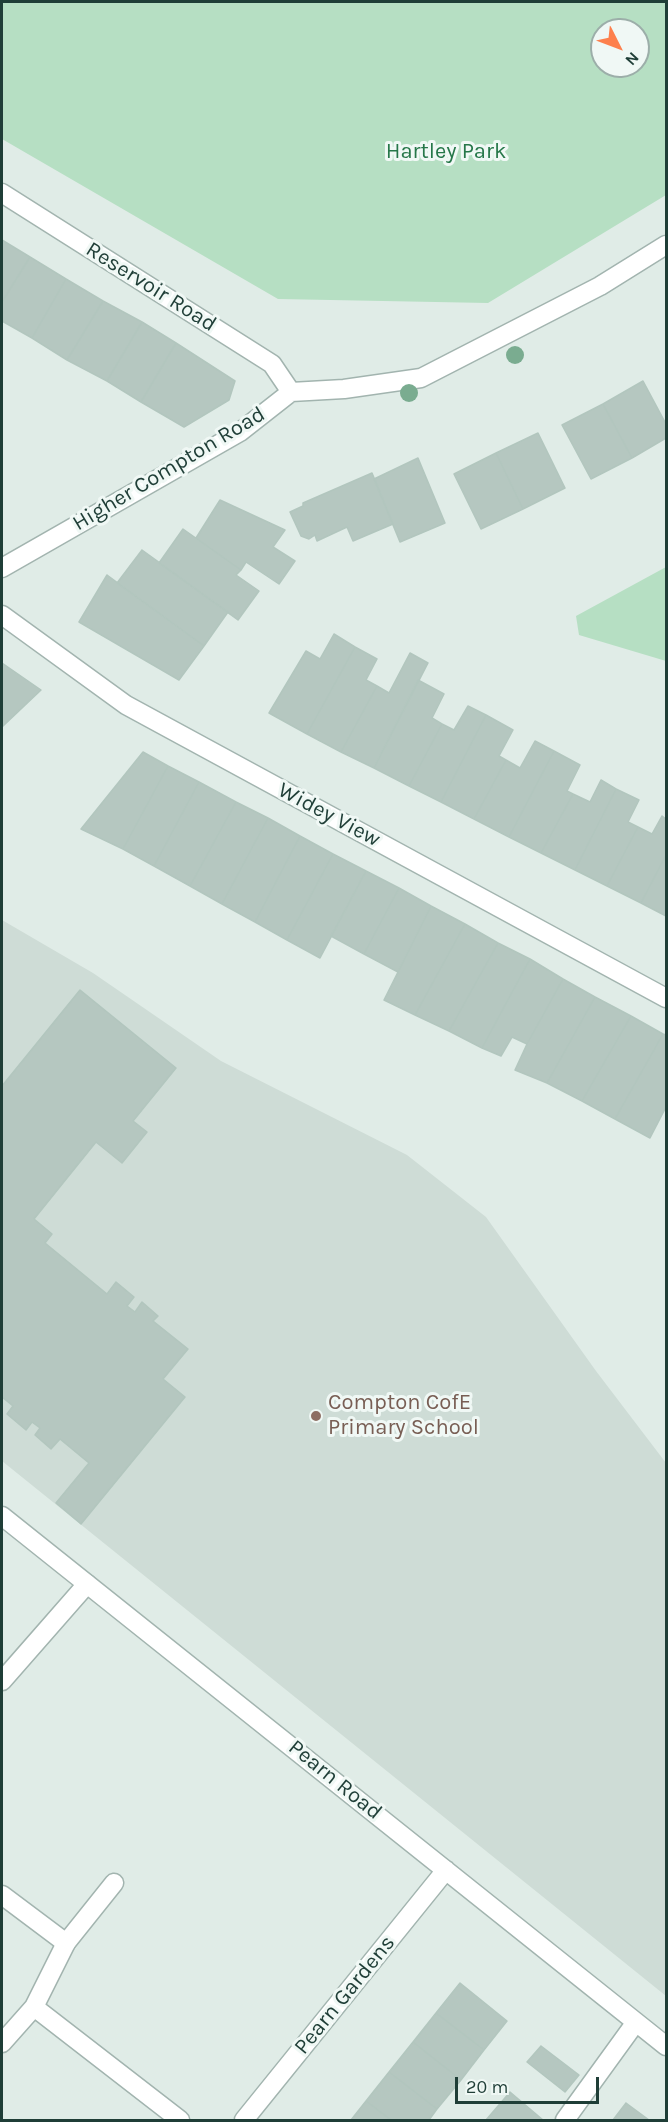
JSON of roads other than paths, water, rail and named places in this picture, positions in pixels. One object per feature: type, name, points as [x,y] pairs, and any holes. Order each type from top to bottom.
[{"type":"street","name":"Reservoir Road","points":[[2,193],[272,364],[291,392]]},
{"type":"street","points":[[291,392],[344,389],[421,378],[600,286],[666,246]]},
{"type":"street","name":"Higher Compton Road","points":[[2,568],[240,432],[291,392]]},
{"type":"street","name":"Widey View","points":[[2,615],[126,705],[666,998]]},
{"type":"street","name":"Pearn Road","points":[[2,1516],[666,2046]]},
{"type":"street","points":[[2,1681],[87,1584]]},
{"type":"street","name":"Pearn Gardens","points":[[244,2121],[446,1870]]},
{"type":"street","points":[[2,2043],[34,2007],[66,1943],[114,1883]]},
{"type":"street","points":[[2,1895],[66,1943]]},
{"type":"street","points":[[34,2007],[180,2121]]},
{"type":"street","points":[[565,2121],[636,2022]]},
{"type":"place","name":"Compton CofE Primary School","points":[[316,1416]]},
{"type":"park label","name":"Hartley Park","points":[[446,152]]}]
